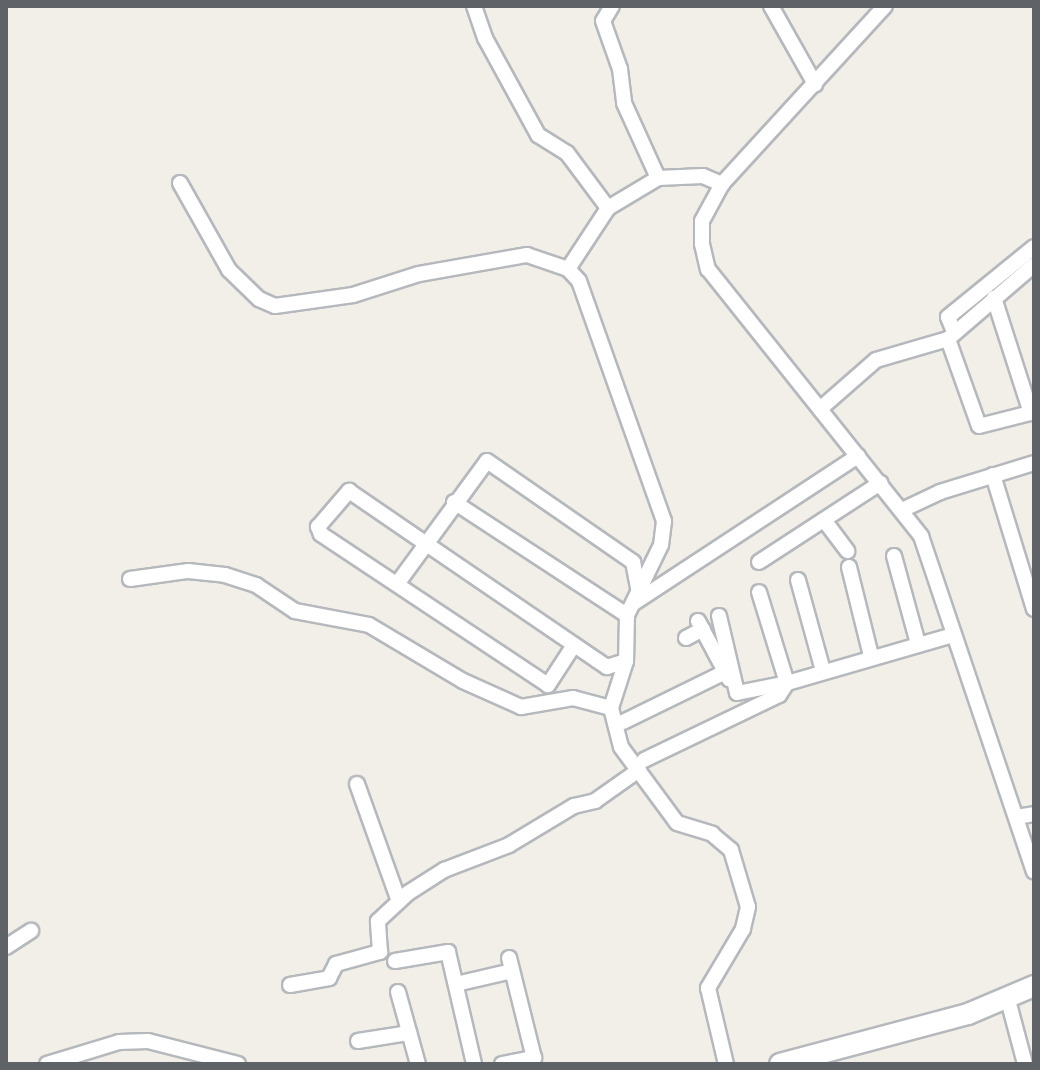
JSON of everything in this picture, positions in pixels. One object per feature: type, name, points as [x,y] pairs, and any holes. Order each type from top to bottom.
[{"type":"street","points":[[474,6],[485,38],[538,135],[567,153],[608,208]]},
{"type":"street","points":[[612,6],[603,21],[620,69],[624,103],[658,178]]},
{"type":"street","points":[[771,6],[815,84]]},
{"type":"street","points":[[885,6],[722,184],[702,221],[708,269],[902,510],[929,554],[953,635],[1034,872]]},
{"type":"street","points":[[568,269],[608,208],[658,178],[703,176],[722,184]]},
{"type":"street","points":[[180,183],[229,270],[259,299],[275,306],[353,295],[419,274],[527,255],[568,269],[579,281],[664,521],[661,545],[632,604]]},
{"type":"street","points":[[820,409],[876,360],[951,336],[965,312],[1034,247]]},
{"type":"street","points":[[965,312],[994,298],[1034,265]]},
{"type":"street","points":[[951,336],[979,426],[1032,413],[994,298]]},
{"type":"street","points":[[632,604],[858,456]]},
{"type":"street","points":[[397,584],[454,502],[487,461],[633,562],[626,661],[611,708],[621,747],[642,765],[655,798],[677,823],[722,839],[735,864],[747,919],[708,988],[726,1064]]},
{"type":"street","points":[[902,510],[993,475],[1034,463]]},
{"type":"street","points":[[993,475],[1034,609]]},
{"type":"street","points":[[759,562],[880,483]]},
{"type":"street","points":[[574,645],[548,685],[318,527],[349,491],[607,667],[626,661]]},
{"type":"street","points":[[454,502],[632,604]]},
{"type":"street","points":[[824,520],[848,559],[871,656]]},
{"type":"street","points":[[894,556],[918,644]]},
{"type":"street","points":[[130,579],[188,571],[225,575],[256,585],[295,611],[369,625],[463,681],[521,707],[573,698],[611,708]]},
{"type":"street","points":[[798,580],[823,671]]},
{"type":"street","points":[[759,592],[787,683]]},
{"type":"street","points":[[719,616],[737,693]]},
{"type":"street","points":[[686,638],[700,625],[746,711]]},
{"type":"street","points":[[737,693],[787,683],[871,656],[953,635]]},
{"type":"street","points":[[623,722],[725,672]]},
{"type":"street","points":[[290,985],[329,978],[336,964],[380,952],[378,921],[399,901],[444,870],[509,845],[574,806],[595,801],[642,765],[779,695],[787,683]]},
{"type":"street","points":[[357,784],[399,901]]},
{"type":"street","points":[[1016,817],[1034,814]]},
{"type":"street","points":[[6,947],[31,931]]},
{"type":"street","points":[[395,961],[448,952],[474,1064]]},
{"type":"street","points":[[456,984],[511,965],[534,1058],[502,1064]]},
{"type":"street","points":[[780,1064],[818,1059],[1008,1000],[1034,986]]},
{"type":"street","points":[[398,992],[418,1064]]},
{"type":"street","points":[[1008,1000],[1025,1064]]},
{"type":"street","points":[[358,1041],[409,1033]]},
{"type":"street","points":[[47,1064],[119,1042],[148,1041],[238,1064]]}]
